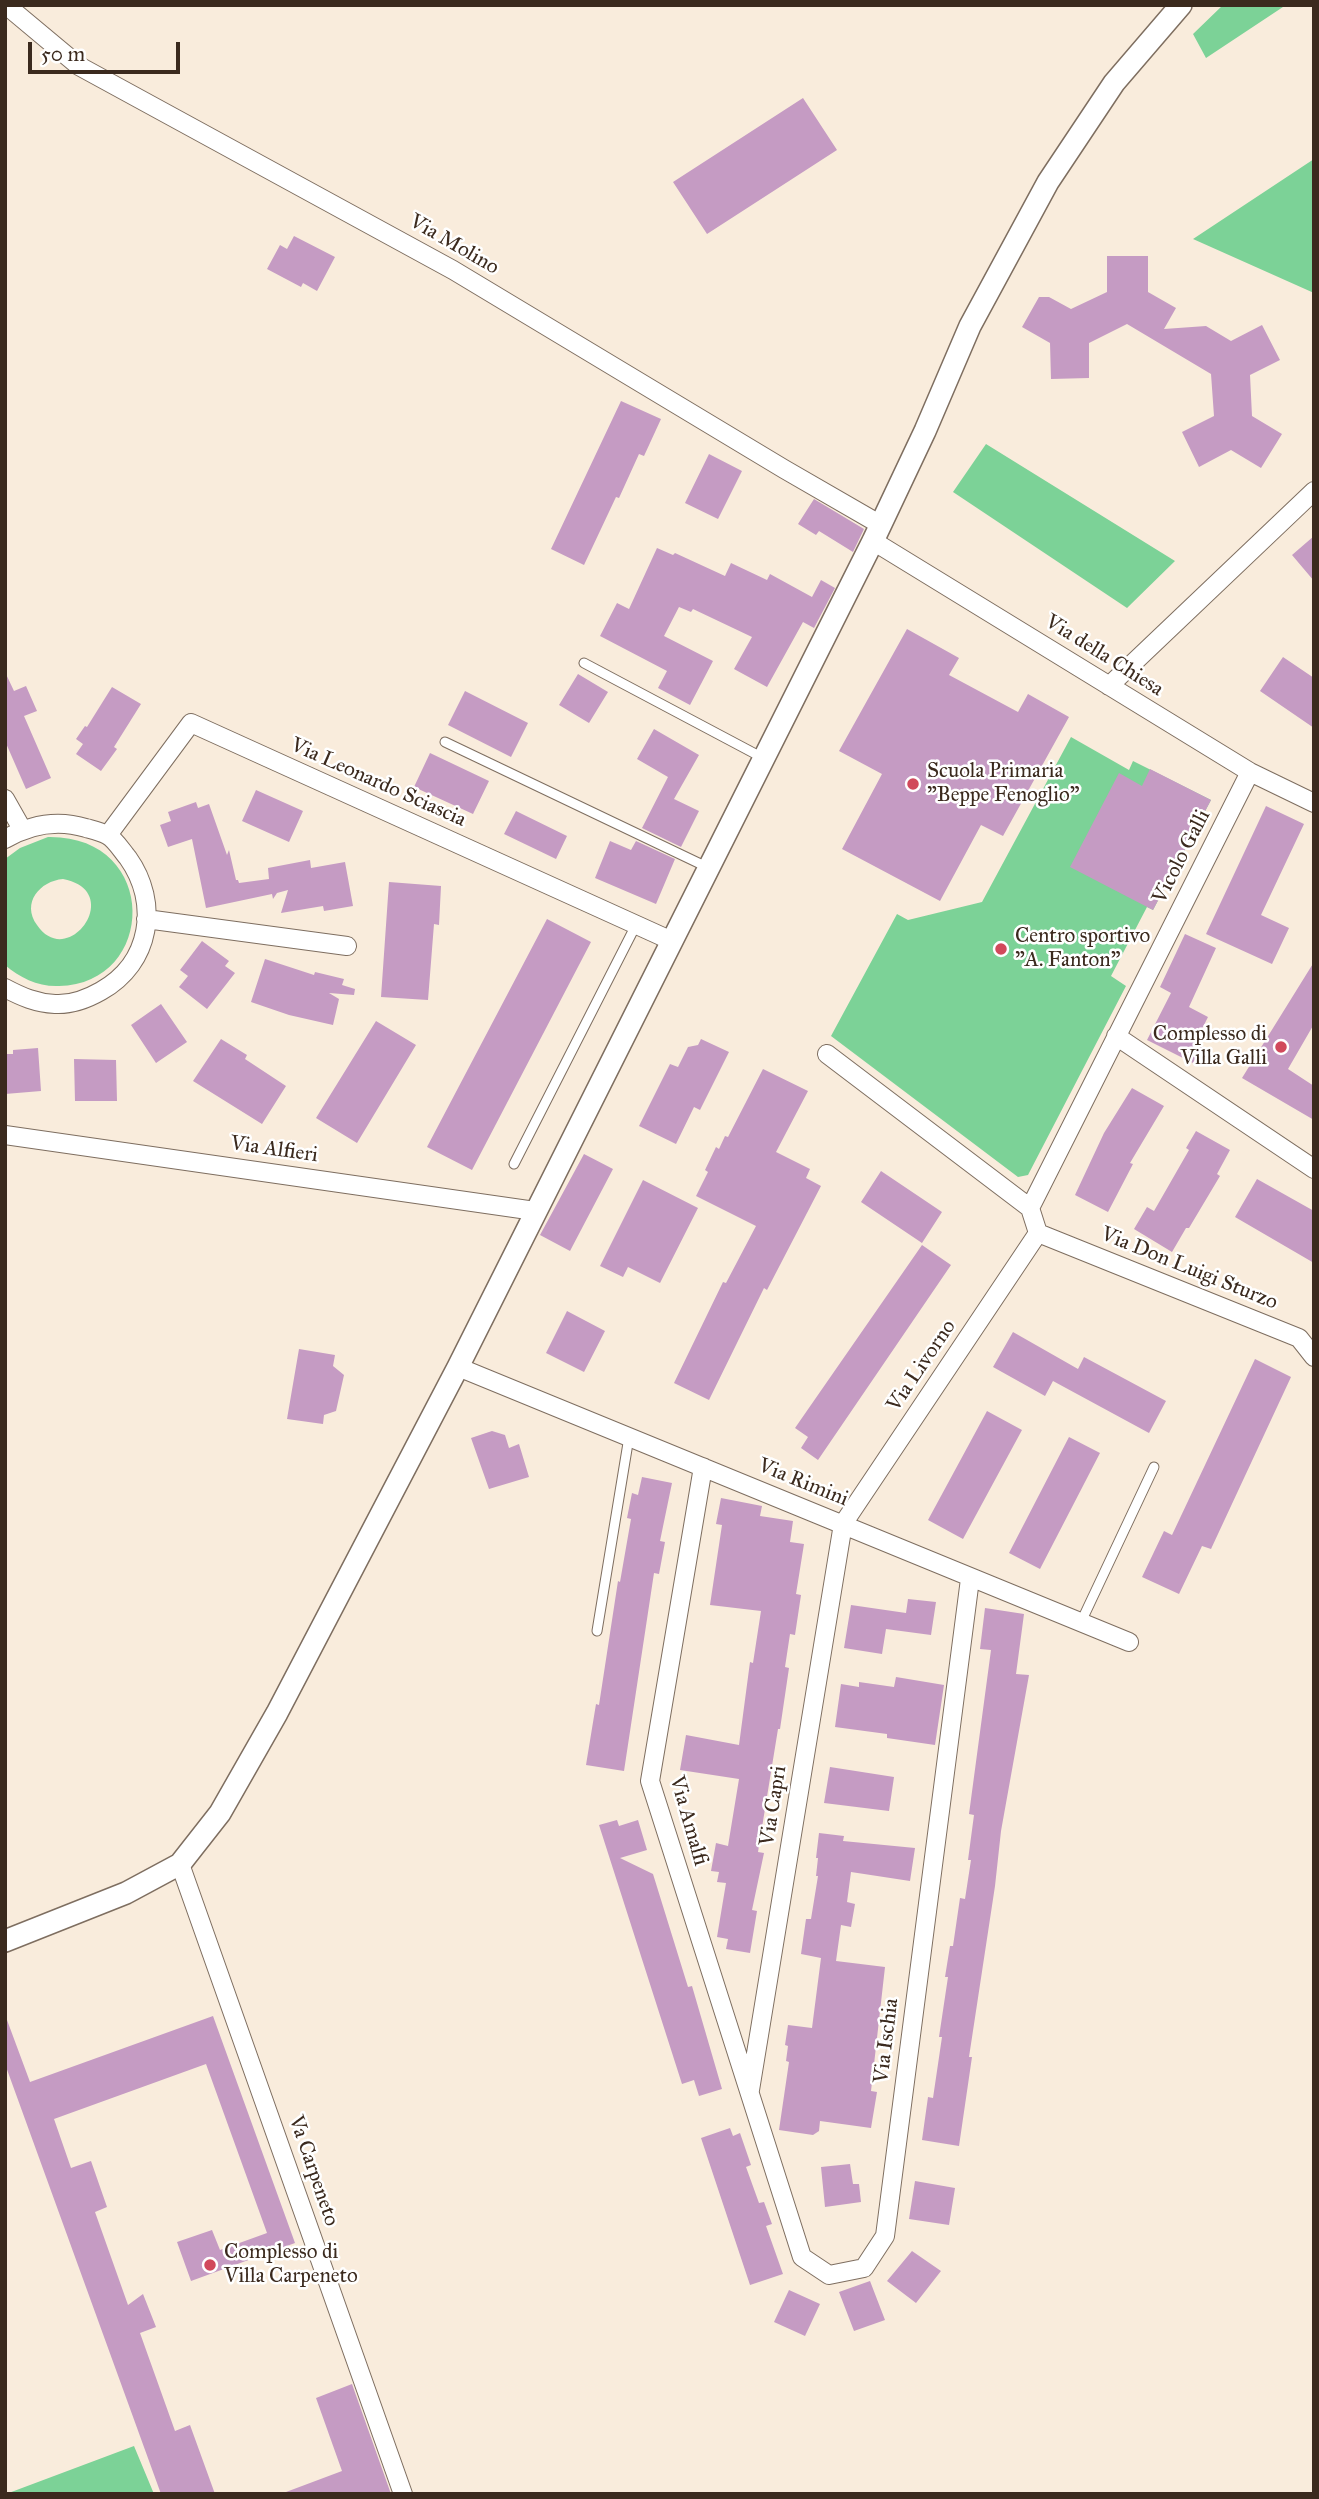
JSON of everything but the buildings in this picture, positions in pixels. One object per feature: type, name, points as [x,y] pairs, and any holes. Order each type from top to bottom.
[{"type":"street","name":"Via Molino","points":[[6,5],[79,66],[453,270],[784,469],[877,533]]},
{"type":"street","points":[[5,1941],[127,1894],[180,1864],[220,1813],[276,1713],[458,1367],[765,759],[877,533],[970,326],[1048,181],[1114,83],[1181,5]]},
{"type":"street","points":[[1109,686],[1314,491]]},
{"type":"street","name":"Via della Chiesa","points":[[877,533],[1109,686],[1250,772],[1314,803]]},
{"type":"street","name":"Via Leonardo Sciascia","points":[[108,835],[191,723],[672,941]]},
{"type":"street","name":"Vicolo Galli","points":[[1030,1208],[1250,772]]},
{"type":"street","points":[[5,799],[22,829]]},
{"type":"street","points":[[5,839],[22,829],[47,823],[73,824],[108,835],[139,874],[147,903],[145,933],[134,961],[114,984],[87,999],[57,1004],[27,1000],[5,988]]},
{"type":"street","points":[[146,919],[348,946]]},
{"type":"street","points":[[1116,1036],[1314,1169]]},
{"type":"street","points":[[827,1054],[1030,1208],[1038,1233]]},
{"type":"street","name":"Via Alfieri","points":[[5,1135],[535,1211]]},
{"type":"street","name":"Via Don Luigi Sturzo","points":[[1038,1233],[1299,1338],[1314,1357]]},
{"type":"street","name":"Via Livorno","points":[[843,1524],[1038,1233]]},
{"type":"street","name":"Via Rimini","points":[[458,1367],[1129,1642]]},
{"type":"street","name":"Via Amalfi","points":[[703,1467],[650,1781],[750,2096]]},
{"type":"street","name":"Via Capri","points":[[750,2096],[843,1524]]},
{"type":"street","name":"Via Ischia","points":[[750,2096],[802,2257],[829,2275],[864,2268],[885,2236],[970,1579]]},
{"type":"street","name":"Va Carpeneto","points":[[180,1864],[403,2494]]},
{"type":"lane","points":[[584,663],[765,759]]},
{"type":"lane","points":[[445,742],[709,868]]},
{"type":"lane","points":[[514,1164],[636,925]]},
{"type":"lane","points":[[597,1631],[629,1437]]},
{"type":"lane","points":[[1081,1622],[1154,1467]]},
{"type":"green space","points":[[1223,5],[1286,5],[1206,58],[1193,34]]},
{"type":"green space","points":[[1314,159],[1314,293],[1193,239]]},
{"type":"green space","points":[[986,444],[1175,561],[1127,608],[953,492]]},
{"type":"green space","name":"Centro sportivo \"A. Fanton\"","points":[[1071,737],[1129,770],[1133,761],[1211,800],[1153,910],[1147,907],[1111,976],[1126,986],[1028,1175],[1018,1177],[831,1036],[897,914],[908,920],[982,902]]},
{"type":"green space","points":[[48,837],[85,843],[111,859],[127,883],[133,910],[129,937],[115,962],[92,979],[59,986],[44,985],[23,978],[5,965],[5,859],[20,848]],"holes":[[[63,879],[81,886],[90,898],[91,911],[85,924],[75,934],[63,939],[50,937],[37,925],[33,917],[31,909],[35,894],[47,884]]]},
{"type":"green space","points":[[134,2446],[154,2494],[6,2494]]},
{"type":"place","name":"Scuola Primaria \"Beppe Fenoglio\"","points":[[913,784]]},
{"type":"place","name":"Centro sportivo \"A. Fanton\"","points":[[1001,949]]},
{"type":"place","name":"Complesso di Villa Galli","points":[[1281,1047]]},
{"type":"place","name":"Complesso di Villa Carpeneto","points":[[210,2265]]}]
